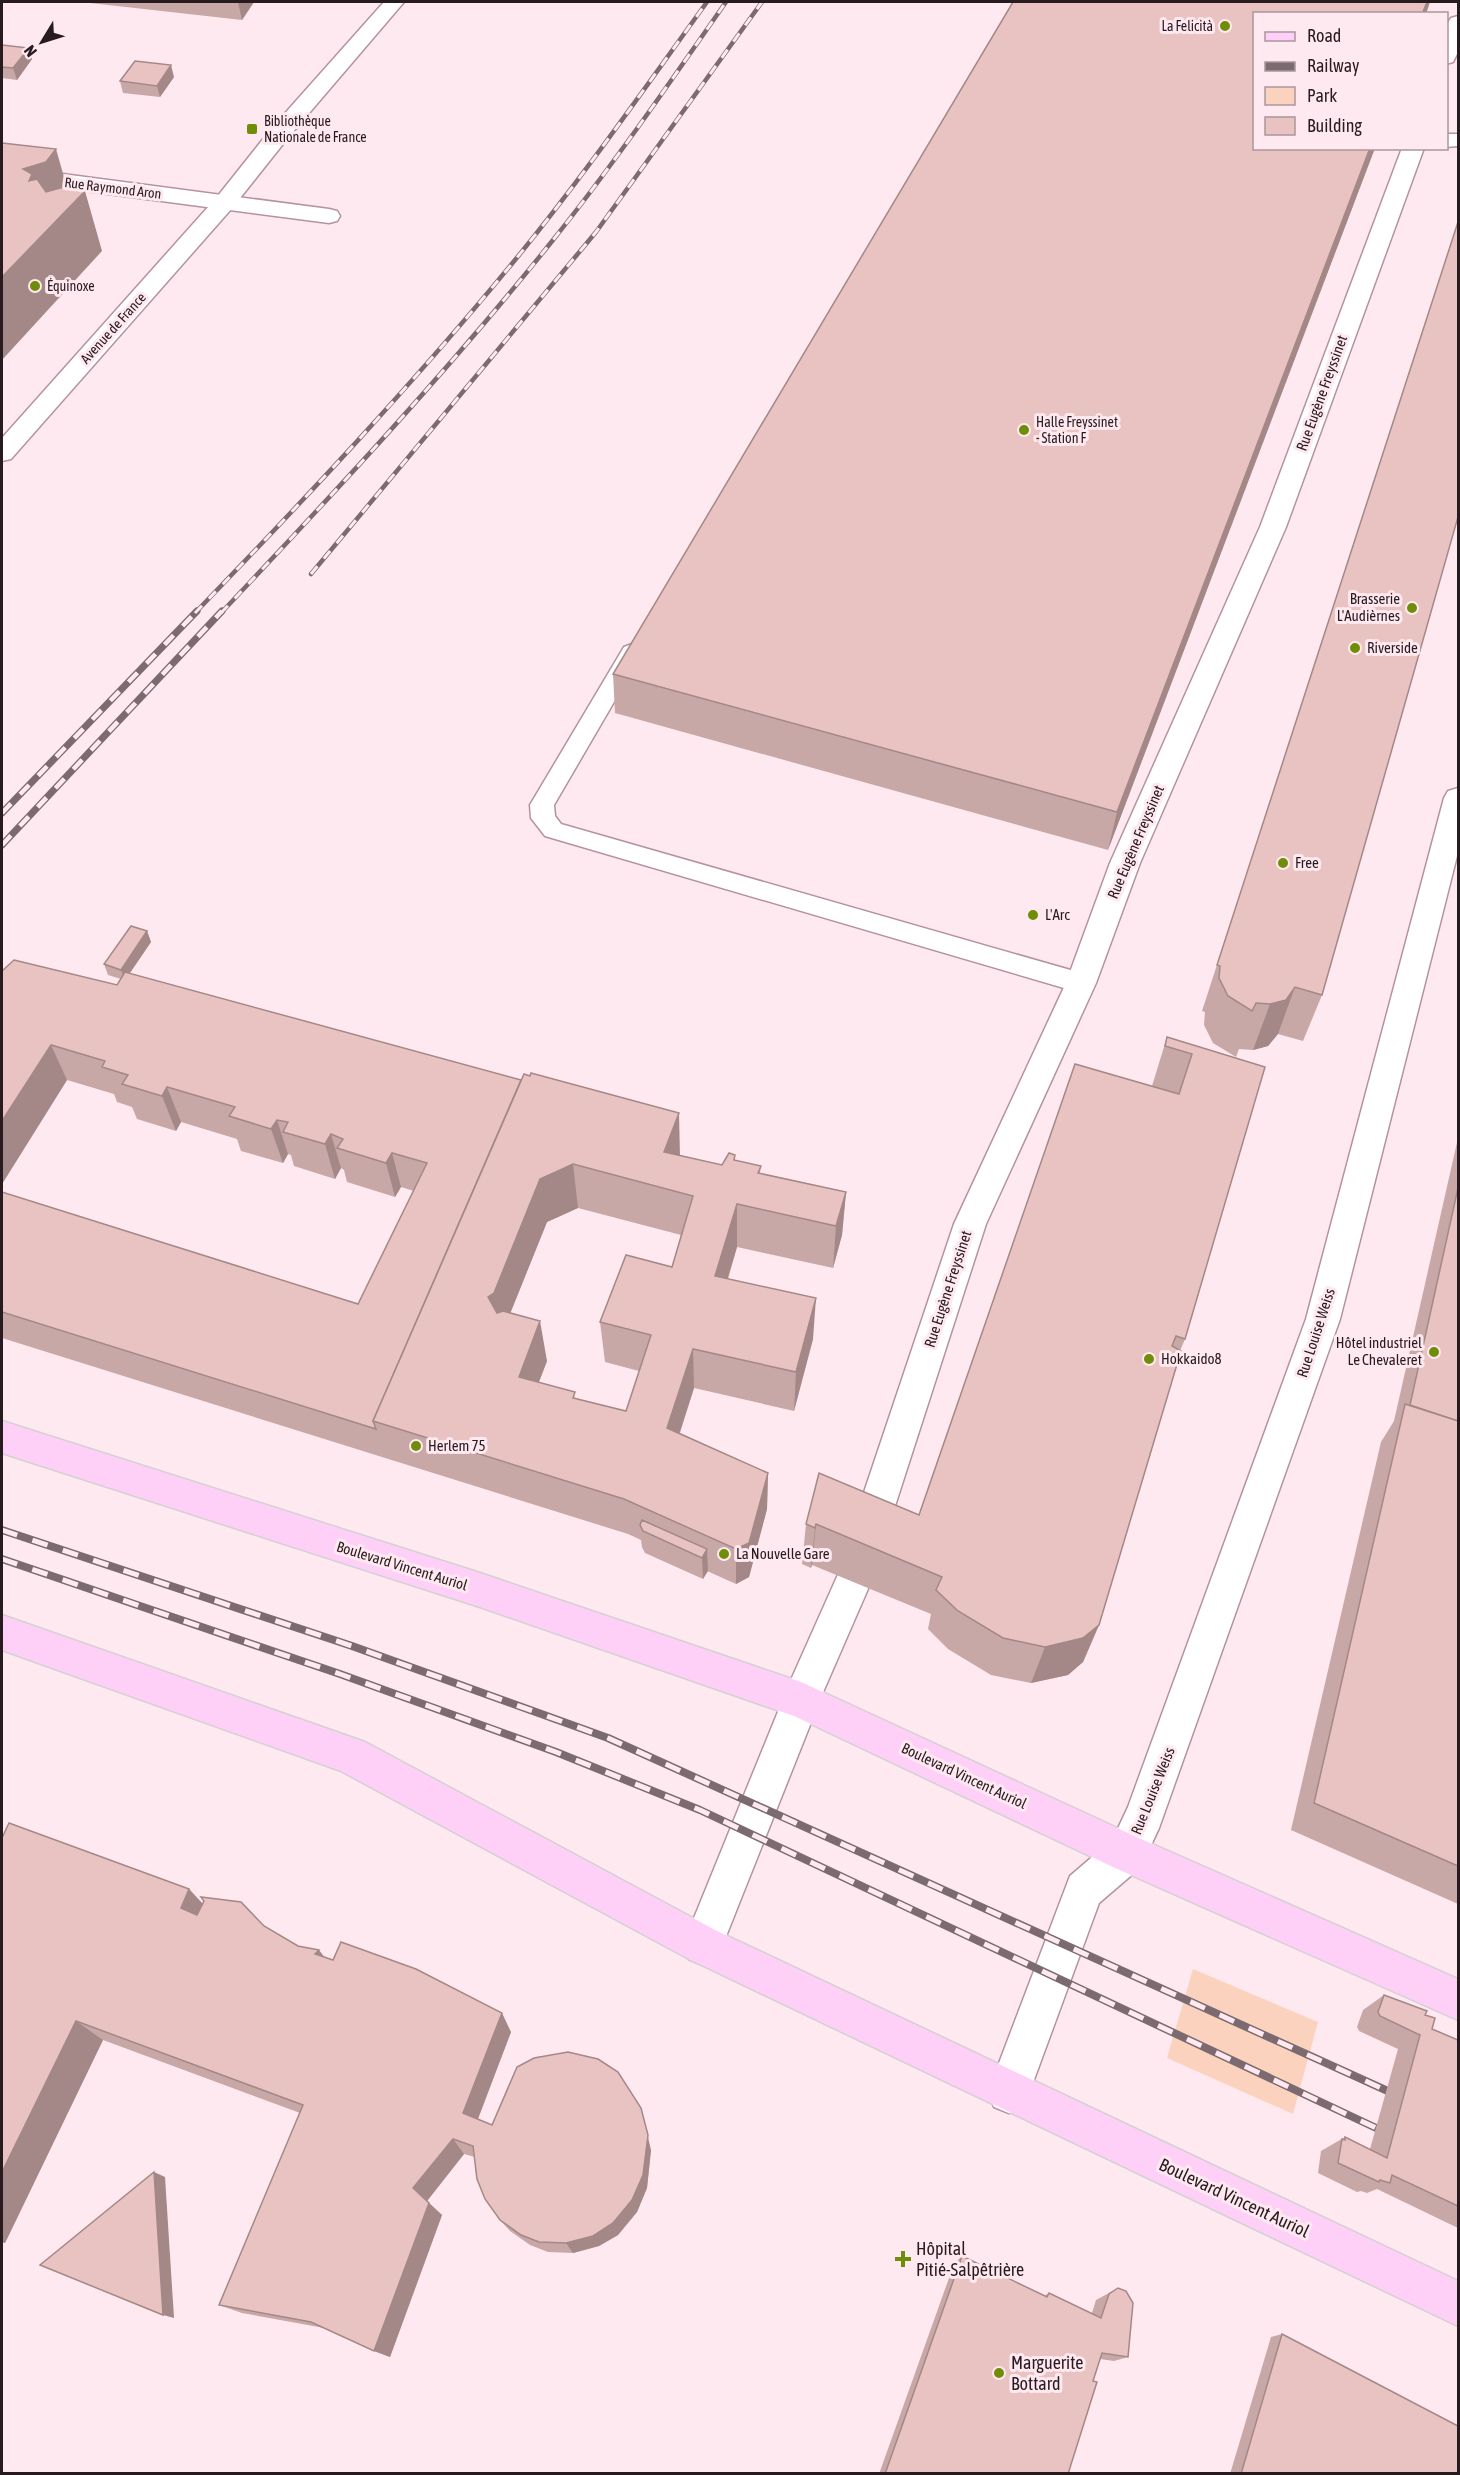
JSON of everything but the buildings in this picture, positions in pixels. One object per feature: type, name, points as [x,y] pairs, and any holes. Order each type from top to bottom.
[{"type":"main road","name":"Boulevard Vincent Auriol","points":[[2,1437],[477,1589],[801,1700],[1127,1853],[1458,2000]]},
{"type":"main road","name":"Boulevard Vincent Auriol","points":[[2,1633],[351,1755],[703,1945],[1458,2304]]},
{"type":"street","name":"Avenue de France","points":[[2,451],[225,202],[279,134],[394,2]]},
{"type":"street","points":[[1448,52],[1458,22]]},
{"type":"street","name":"Rue Eugène Freyssinet","points":[[867,1537],[970,1224],[1081,983],[1125,863],[1273,527],[1412,150]]},
{"type":"street","name":"Rue Raymond Aron","points":[[2,173],[225,202]]},
{"type":"street","points":[[225,202],[329,216]]},
{"type":"street","name":"Rue Louise Weiss","points":[[1127,1853],[1158,1782],[1323,1319],[1458,798]]},
{"type":"street","points":[[703,1945],[801,1700],[853,1582]]},
{"type":"street","points":[[1009,2092],[1084,1890],[1127,1853]]},
{"type":"lane","points":[[644,633],[542,804],[543,818],[553,830],[1081,983]]},
{"type":"green space","points":[[1193,1969],[1318,2022],[1293,2114],[1167,2058]]},
{"type":"railway","points":[[195,613],[358,440],[477,306],[565,197],[707,2]]},
{"type":"railway","points":[[221,613],[391,430],[514,288],[598,182],[726,2]]},
{"type":"railway","points":[[311,574],[596,232],[762,2]]},
{"type":"railway","points":[[2,813],[197,611]]},
{"type":"railway","points":[[2,845],[222,611]]},
{"type":"railway","points":[[2,1530],[352,1646],[608,1738],[1401,2097]]},
{"type":"railway","points":[[2,1559],[340,1674],[556,1752],[700,1810],[1391,2135]]},
{"type":"place","name":"La Felicità","points":[[1225,26]]},
{"type":"place","name":"Bibliothèque Nationale de France","points":[[252,129]]},
{"type":"place","name":"Équinoxe","points":[[35,286]]},
{"type":"place","name":"Halle Freyssinet - Station F","points":[[1024,430]]},
{"type":"place","name":"Brasserie L'Audièrnes","points":[[1412,608]]},
{"type":"place","name":"Riverside","points":[[1355,648]]},
{"type":"place","name":"Free","points":[[1283,863]]},
{"type":"place","name":"L'Arc","points":[[1033,915]]},
{"type":"place","name":"Hôtel industriel Le Chevaleret","points":[[1434,1352]]},
{"type":"place","name":"Hokkaido8","points":[[1149,1359]]},
{"type":"place","name":"Herlem 75","points":[[416,1446]]},
{"type":"place","name":"La Nouvelle Gare","points":[[724,1554]]},
{"type":"place","name":"Hôpital Pitié-Salpêtrière","points":[[903,2259]]},
{"type":"place","name":"Marguerite Bottard","points":[[999,2373]]}]
